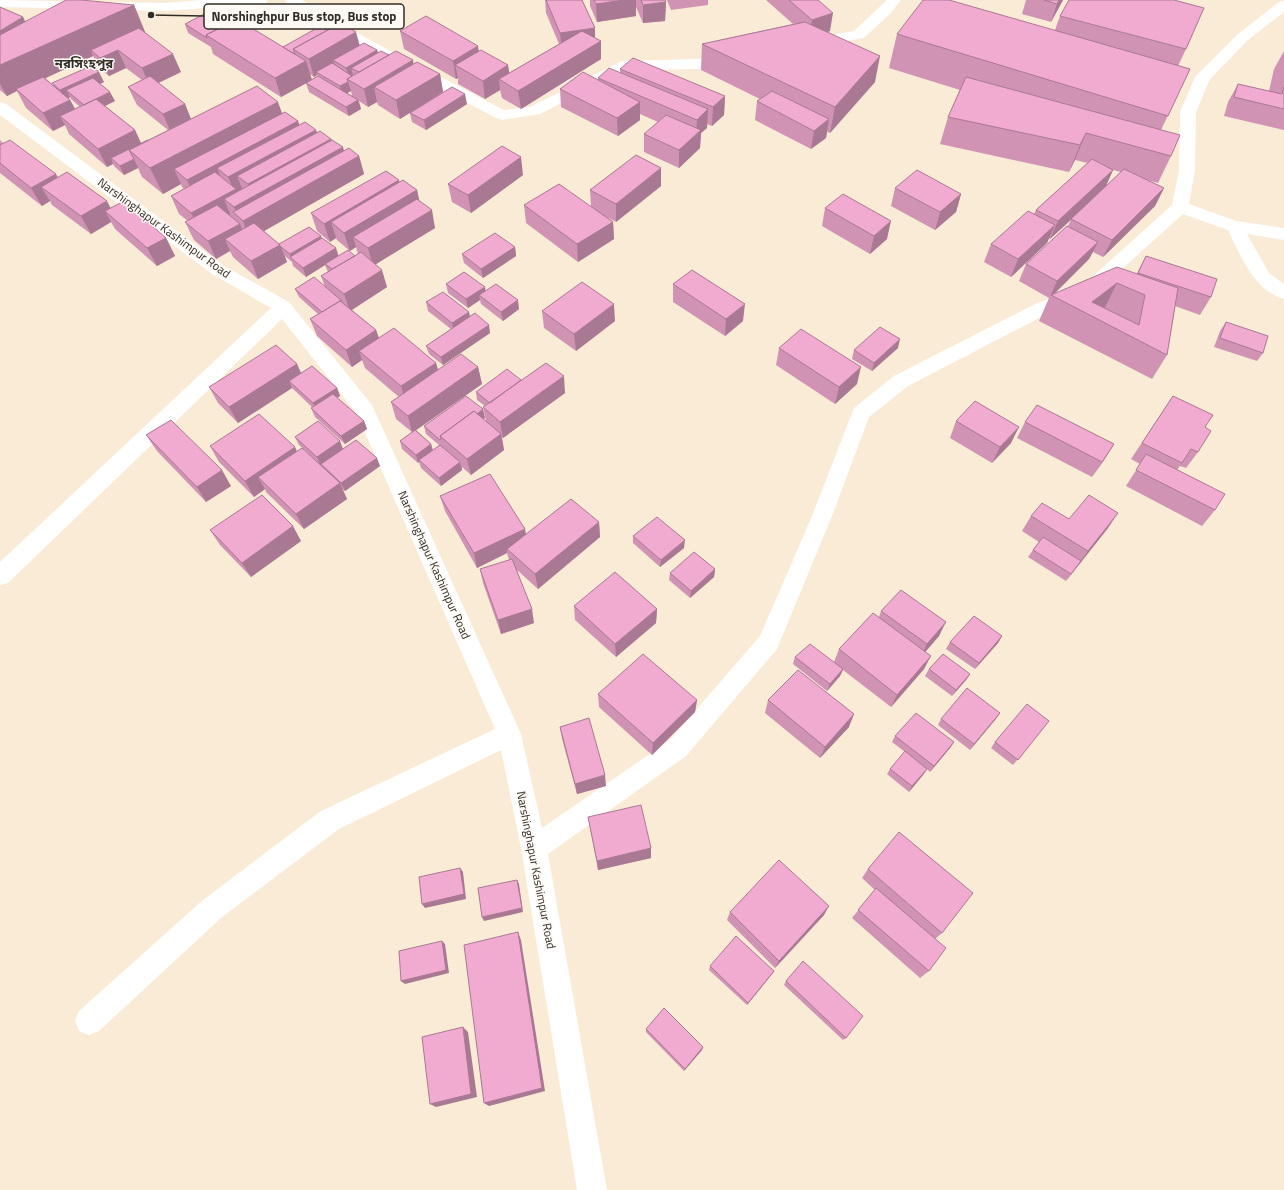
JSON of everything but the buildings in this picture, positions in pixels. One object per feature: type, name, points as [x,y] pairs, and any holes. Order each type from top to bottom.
[{"type":"main road","points":[[0,3],[79,3],[165,7],[261,0]]},
{"type":"main road","points":[[292,0],[364,42],[502,115],[534,111],[622,66],[697,64],[743,55]]},
{"type":"main road","points":[[797,46],[859,35],[886,10],[894,0]]},
{"type":"main road","points":[[56,20],[79,3]]},
{"type":"main road","points":[[534,848],[678,748],[770,642],[822,516],[862,413],[901,381],[1041,309],[1087,291],[1180,207],[1187,170],[1188,112],[1203,77],[1243,37],[1284,5]]},
{"type":"main road","name":"Narshinghapur Kashimpur Road","points":[[0,106],[218,270],[283,307],[365,410],[509,734],[534,848],[592,1190]]},
{"type":"main road","points":[[1180,207],[1234,226],[1284,234]]},
{"type":"main road","points":[[1234,226],[1262,277],[1284,293]]},
{"type":"main road","points":[[0,576],[283,307]]},
{"type":"main road","points":[[89,1021],[212,909],[330,820],[509,734]]},
{"type":"place","name":"Norshinghpur Bus stop, Bus stop","points":[[151,15]]},
{"type":"district","name":"নরসিংহপুর","points":[[84,63]]}]
